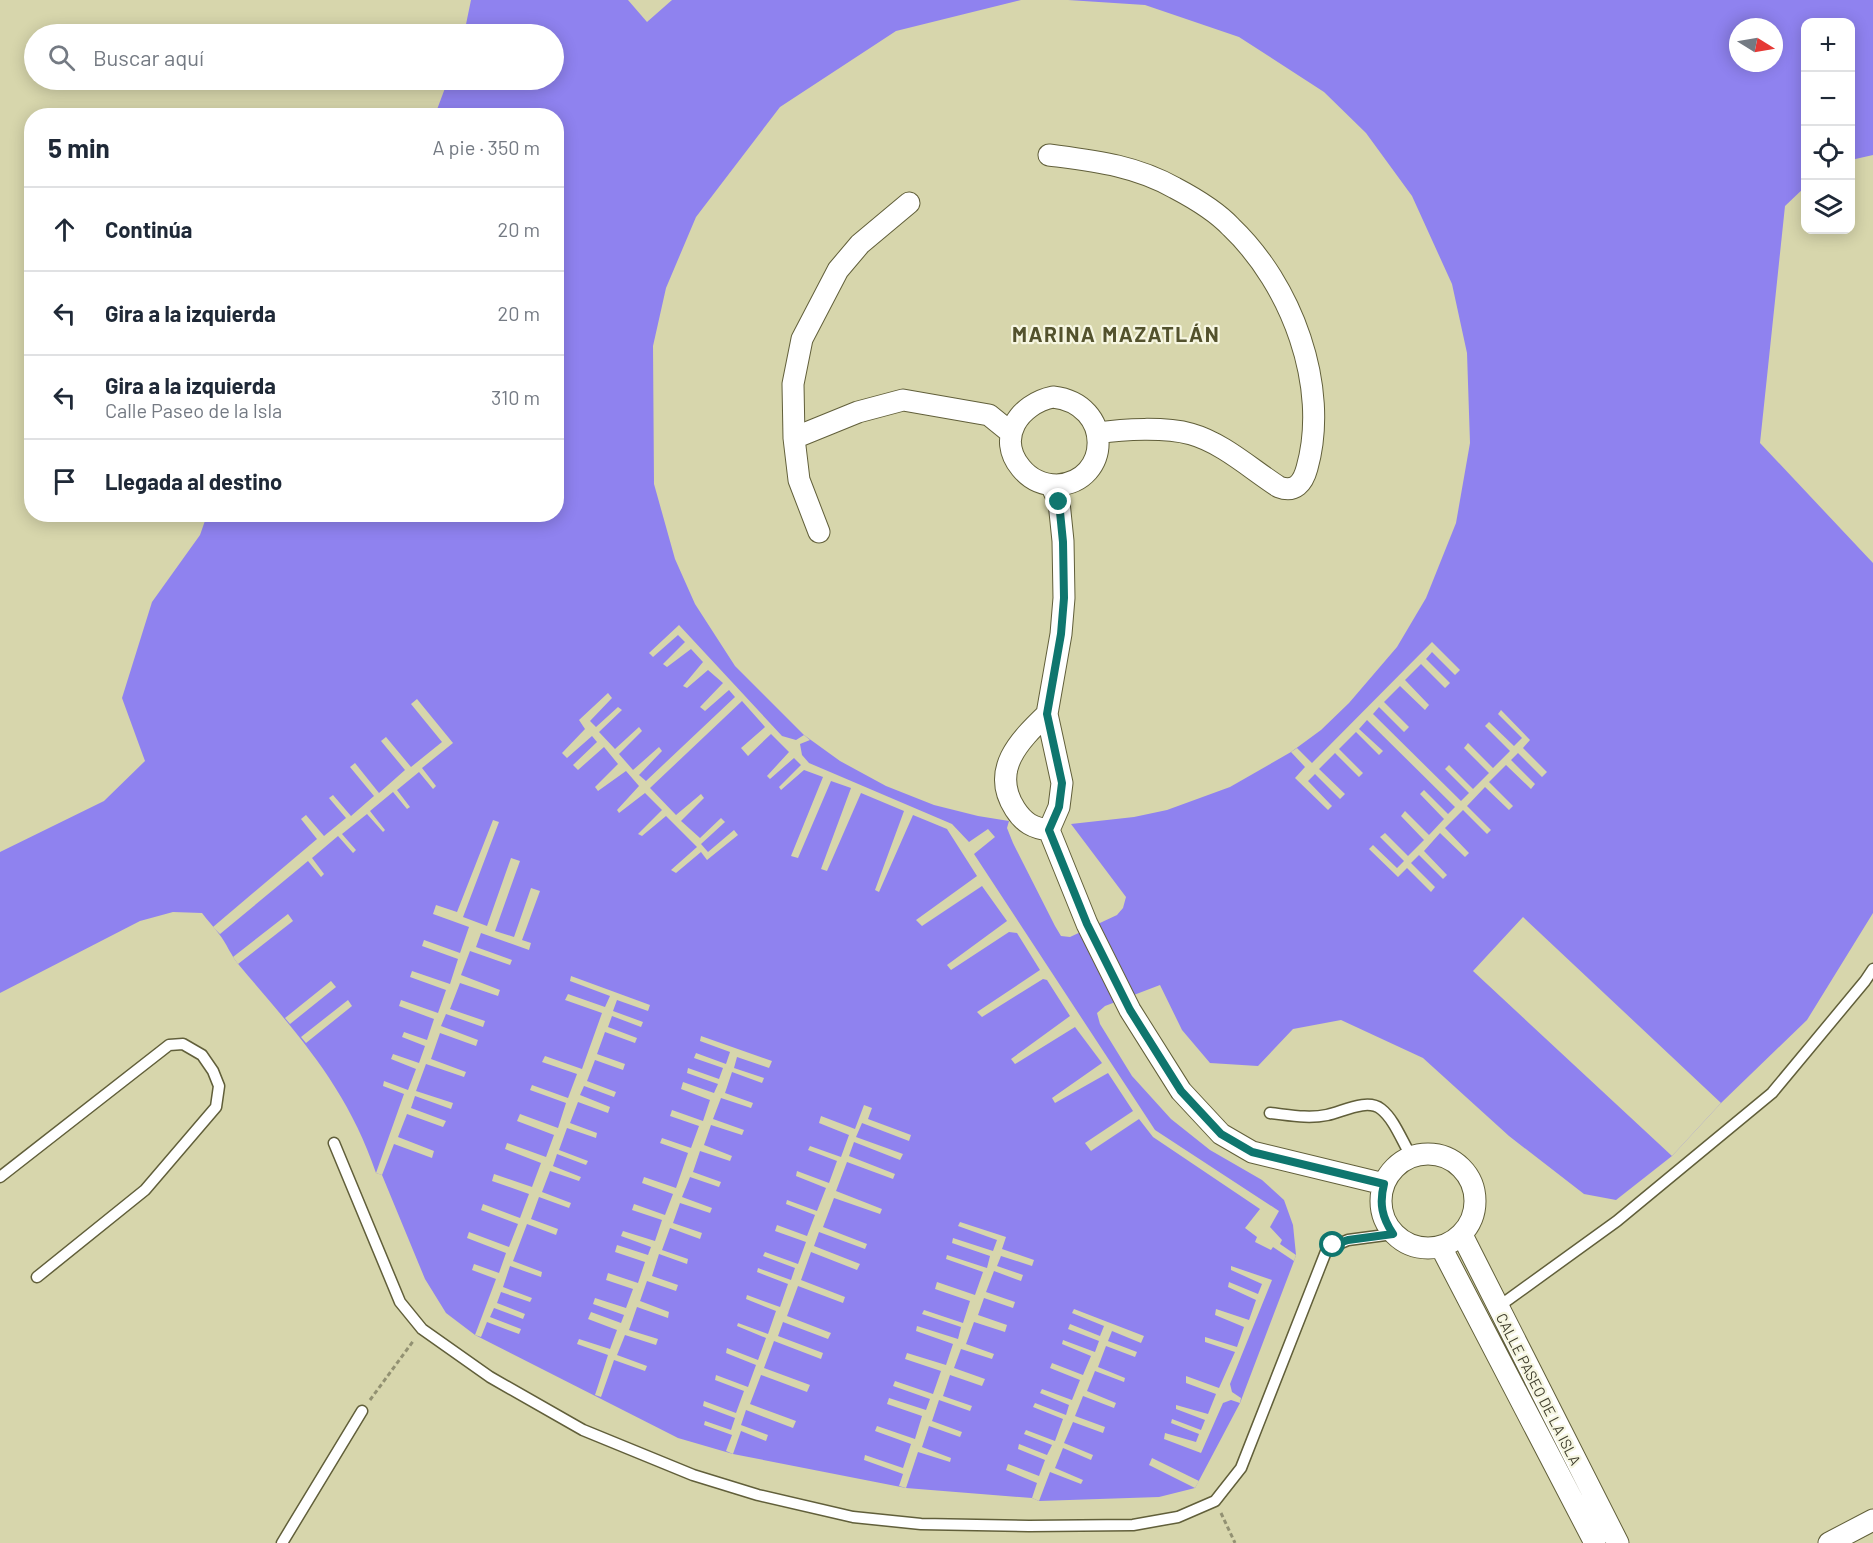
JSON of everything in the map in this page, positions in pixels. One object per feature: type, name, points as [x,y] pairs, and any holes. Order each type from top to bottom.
[{"type":"street","points":[[1049,155],[1109,163],[1143,173],[1175,188],[1231,226],[1261,262],[1286,302],[1302,344],[1311,387],[1313,423],[1308,464],[1304,479],[1296,487],[1287,490],[1279,487],[1217,445],[1190,434],[1123,429],[1098,433]]},
{"type":"street","points":[[819,532],[799,480],[794,438],[793,384],[802,339],[838,270],[860,244],[909,203]]},
{"type":"street","points":[[1053,398],[1076,403],[1085,410],[1098,433],[1096,454],[1084,474],[1074,481],[1051,485],[1032,478],[1017,464],[1012,451],[1010,432],[1021,413],[1030,405],[1053,398]]},
{"type":"street","points":[[794,438],[858,412],[903,400],[989,415],[1010,432]]},
{"type":"street","points":[[1051,485],[1059,502],[1063,542],[1064,598],[1061,634],[1047,714],[1062,783],[1059,807],[1049,830],[1087,924],[1130,1010],[1181,1091],[1221,1134],[1252,1152],[1384,1184]]},
{"type":"street","points":[[1047,714],[1026,734],[1014,751],[1005,780],[1008,799],[1022,821],[1036,828],[1049,830]]},
{"type":"street","points":[[1433,1154],[1448,1157],[1470,1178],[1475,1192],[1476,1208],[1471,1222],[1462,1235],[1441,1247],[1428,1249],[1403,1242],[1393,1234],[1386,1223],[1381,1197],[1384,1184],[1392,1171],[1411,1156],[1433,1154]]},
{"type":"street","name":"CALLE PASEO DE LA ISLA","points":[[1462,1235],[1616,1542]]},
{"type":"street","name":"CALLE PASEO DE LA ISLA","points":[[1441,1247],[1595,1543]]},
{"type":"street","points":[[1829,1543],[1873,1520]]},
{"type":"lane","points":[[1497,1306],[1617,1221],[1772,1093],[1873,969]]},
{"type":"lane","points":[[0,1177],[169,1045],[183,1044],[193,1049],[202,1055],[213,1071],[219,1086],[216,1107],[145,1190],[37,1277]]},
{"type":"lane","points":[[1270,1113],[1317,1116],[1364,1105],[1375,1105],[1383,1110],[1391,1121],[1411,1156]]},
{"type":"lane","points":[[334,1143],[400,1302],[422,1329],[490,1377],[584,1430],[693,1474],[758,1495],[853,1517],[921,1524],[1133,1525],[1178,1517],[1215,1501],[1241,1468],[1327,1250],[1348,1240],[1393,1234]]},
{"type":"lane","points":[[282,1543],[362,1411]]},
{"type":"path","points":[[362,1411],[422,1329]]},
{"type":"path","points":[[1215,1501],[1235,1543]]},
{"type":"shaded area","points":[[471,0],[1021,0],[896,31],[780,107],[696,217],[666,288],[653,346],[654,484],[675,559],[695,604],[735,666],[804,735],[840,761],[886,786],[934,805],[1009,821],[1007,828],[1013,843],[1055,926],[1061,936],[1070,937],[1117,915],[1123,908],[1126,897],[1071,824],[1134,817],[1167,810],[1230,787],[1291,752],[1321,730],[1349,703],[1397,647],[1426,598],[1456,523],[1470,443],[1467,353],[1452,284],[1412,196],[1366,133],[1324,92],[1239,37],[1145,5],[1068,0],[1873,0],[1873,155],[1855,159],[1855,18],[1801,18],[1801,191],[1785,206],[1760,443],[1873,563],[1873,913],[1807,1020],[1721,1103],[1672,1156],[1616,1200],[1584,1194],[1509,1136],[1423,1058],[1341,1020],[1293,1029],[1258,1066],[1210,1063],[1182,1030],[1160,985],[1105,1006],[1097,1013],[1100,1024],[1132,1076],[1171,1119],[1210,1150],[1262,1180],[1284,1200],[1293,1225],[1296,1255],[1240,1403],[1195,1488],[1159,1497],[1039,1501],[1032,1498],[906,1488],[733,1454],[678,1438],[475,1335],[446,1313],[425,1279],[382,1175],[376,1173],[364,1142],[335,1087],[300,1038],[236,961],[222,938],[202,913],[173,912],[140,921],[0,993],[0,852],[104,801],[145,761],[122,698],[152,602],[200,535],[205,522],[564,522],[564,108],[438,108],[444,90],[564,90],[564,24],[466,24]]},
{"type":"pier","points":[[628,0],[672,0],[647,22]]},
{"type":"pier","points":[[679,625],[782,736],[796,740],[804,735],[810,740],[800,744],[802,755],[809,763],[952,824],[969,842],[988,829],[995,837],[974,854],[1155,1130],[1279,1211],[1270,1227],[1282,1240],[1280,1244],[1296,1255],[1294,1261],[1273,1247],[1271,1250],[1255,1242],[1257,1237],[1245,1228],[1260,1209],[1153,1137],[1139,1119],[1091,1151],[1085,1143],[1133,1111],[1108,1073],[1055,1103],[1052,1098],[1102,1063],[1075,1027],[1015,1064],[1011,1059],[1070,1016],[1047,980],[1043,979],[982,1017],[977,1012],[1040,970],[1017,933],[1009,932],[951,970],[947,965],[1007,921],[982,886],[922,926],[916,920],[977,876],[947,829],[913,815],[879,892],[875,890],[904,811],[861,793],[827,871],[821,869],[851,788],[831,781],[798,858],[791,856],[823,777],[804,770],[781,790],[779,787],[801,765],[794,758],[770,779],[767,776],[789,752],[771,734],[748,756],[741,748],[765,727],[742,701],[650,788],[676,815],[701,794],[704,798],[681,821],[700,838],[721,818],[725,822],[701,844],[708,852],[734,830],[738,835],[707,860],[701,852],[676,873],[671,870],[697,847],[666,816],[642,836],[638,834],[662,810],[645,793],[619,813],[617,810],[639,786],[626,771],[598,791],[595,787],[618,764],[604,747],[578,770],[573,765],[597,742],[592,736],[567,758],[562,753],[585,729],[579,720],[608,693],[612,698],[590,721],[596,727],[618,707],[622,710],[599,732],[615,749],[639,727],[642,731],[619,754],[633,770],[659,747],[662,751],[639,775],[646,781],[735,697],[729,690],[705,711],[700,707],[723,683],[708,670],[687,688],[683,686],[703,662],[691,649],[667,667],[663,664],[685,642],[678,635],[653,657],[649,653]]},
{"type":"pier","points":[[1432,642],[1460,670],[1455,675],[1432,652],[1426,659],[1450,683],[1445,688],[1421,664],[1405,680],[1429,705],[1425,710],[1400,686],[1384,702],[1409,727],[1404,732],[1379,707],[1373,714],[1461,801],[1469,793],[1445,769],[1449,765],[1473,789],[1489,773],[1464,748],[1468,743],[1493,768],[1510,751],[1485,726],[1489,722],[1514,746],[1522,738],[1498,714],[1501,710],[1530,740],[1523,748],[1547,772],[1542,777],[1518,753],[1511,760],[1535,784],[1531,789],[1506,765],[1489,782],[1513,806],[1509,810],[1485,787],[1467,806],[1491,830],[1487,834],[1463,810],[1445,828],[1469,853],[1465,857],[1440,833],[1424,851],[1447,875],[1443,879],[1419,855],[1411,863],[1435,887],[1431,892],[1407,868],[1398,877],[1369,849],[1373,845],[1397,868],[1404,861],[1380,837],[1385,833],[1408,856],[1424,840],[1401,816],[1405,811],[1429,835],[1444,819],[1420,794],[1424,790],[1448,814],[1455,807],[1367,720],[1359,729],[1383,751],[1379,755],[1356,732],[1339,749],[1363,773],[1359,777],[1335,753],[1319,769],[1345,794],[1340,799],[1315,774],[1308,781],[1332,806],[1328,810],[1295,778],[1305,767],[1291,752],[1297,748],[1312,763]]},
{"type":"pier","points":[[417,699],[453,743],[422,768],[436,786],[433,789],[419,772],[397,790],[410,807],[407,809],[393,792],[370,811],[385,830],[383,832],[367,814],[342,834],[356,850],[353,853],[338,836],[312,858],[324,874],[321,877],[308,861],[220,934],[213,927],[317,839],[301,819],[306,815],[324,836],[346,818],[329,798],[333,795],[351,816],[374,796],[350,767],[355,763],[379,793],[405,770],[381,741],[386,737],[411,767],[442,742],[411,704]]},
{"type":"pier","points":[[493,820],[499,822],[463,917],[487,926],[511,858],[520,861],[495,931],[514,937],[531,888],[540,891],[522,940],[531,943],[529,950],[481,933],[476,947],[512,960],[510,965],[470,951],[461,975],[500,990],[498,996],[460,983],[450,1009],[485,1021],[483,1027],[446,1014],[441,1026],[478,1040],[476,1046],[440,1033],[431,1059],[466,1072],[464,1077],[426,1064],[416,1091],[453,1103],[451,1109],[415,1096],[411,1108],[446,1121],[443,1127],[407,1114],[398,1137],[434,1151],[432,1158],[394,1144],[382,1175],[376,1173],[404,1094],[383,1086],[384,1081],[408,1090],[416,1069],[391,1059],[393,1054],[419,1063],[425,1046],[402,1037],[404,1032],[427,1040],[434,1019],[399,1006],[401,1000],[438,1013],[446,990],[410,977],[412,971],[450,984],[458,959],[422,946],[424,940],[460,953],[469,927],[433,914],[436,905],[457,912]]},
{"type":"pier","points":[[288,914],[293,921],[238,964],[233,957]]},
{"type":"pier","points":[[1523,917],[1721,1103],[1672,1156],[1473,971]]},
{"type":"pier","points":[[571,976],[650,1005],[648,1011],[617,1000],[613,1011],[643,1022],[641,1027],[612,1016],[608,1027],[637,1038],[635,1043],[605,1032],[597,1054],[625,1064],[623,1070],[595,1060],[587,1081],[616,1092],[614,1097],[584,1086],[580,1095],[610,1107],[608,1113],[578,1102],[570,1123],[597,1133],[596,1138],[567,1128],[559,1150],[588,1161],[586,1165],[557,1154],[553,1166],[581,1177],[579,1181],[550,1171],[542,1192],[571,1203],[569,1208],[539,1197],[531,1219],[558,1229],[556,1235],[527,1224],[513,1261],[542,1272],[541,1277],[510,1266],[503,1287],[532,1298],[530,1302],[501,1292],[497,1303],[525,1314],[523,1319],[494,1308],[490,1317],[521,1329],[519,1334],[487,1322],[481,1337],[475,1335],[496,1279],[472,1270],[474,1264],[499,1273],[506,1253],[467,1238],[469,1232],[509,1247],[518,1224],[481,1210],[483,1204],[520,1218],[529,1194],[492,1181],[494,1174],[532,1187],[541,1163],[505,1149],[507,1143],[546,1157],[554,1135],[517,1121],[520,1114],[558,1128],[566,1103],[530,1090],[532,1085],[568,1098],[577,1074],[542,1062],[545,1056],[582,1069],[602,1013],[565,1000],[568,994],[605,1007],[610,996],[570,981]]},
{"type":"pier","points":[[331,981],[336,987],[290,1024],[285,1018]]},
{"type":"pier","points":[[348,1000],[352,1006],[306,1043],[301,1037]]},
{"type":"pier","points":[[701,1036],[772,1061],[769,1068],[737,1057],[734,1068],[764,1078],[762,1083],[732,1072],[725,1093],[753,1103],[751,1108],[721,1098],[713,1119],[744,1130],[742,1135],[711,1125],[704,1145],[732,1156],[730,1161],[700,1151],[693,1172],[721,1182],[719,1187],[690,1177],[682,1197],[712,1208],[710,1213],[680,1203],[673,1223],[702,1233],[700,1239],[670,1228],[662,1250],[688,1259],[687,1264],[659,1254],[652,1276],[678,1285],[676,1291],[647,1281],[640,1301],[669,1312],[668,1318],[637,1307],[629,1330],[658,1339],[656,1345],[625,1335],[617,1355],[647,1366],[645,1371],[614,1360],[601,1397],[595,1395],[608,1355],[577,1344],[579,1339],[610,1349],[617,1330],[588,1319],[591,1312],[621,1323],[624,1315],[593,1304],[595,1298],[626,1308],[633,1289],[606,1280],[608,1273],[638,1283],[645,1262],[615,1252],[617,1245],[648,1255],[651,1247],[621,1236],[623,1231],[655,1241],[662,1220],[632,1210],[634,1204],[665,1215],[673,1194],[642,1183],[644,1177],[676,1188],[688,1153],[660,1143],[662,1138],[691,1148],[699,1126],[670,1116],[672,1110],[703,1121],[710,1100],[681,1089],[683,1082],[714,1093],[718,1084],[687,1073],[688,1068],[719,1079],[723,1068],[694,1058],[696,1053],[726,1064],[730,1052],[700,1041]]},
{"type":"pier","points":[[864,1105],[872,1108],[868,1119],[911,1135],[909,1141],[862,1123],[856,1137],[903,1154],[900,1160],[854,1142],[849,1156],[895,1174],[893,1179],[847,1162],[836,1191],[882,1209],[880,1214],[834,1198],[823,1227],[867,1244],[865,1249],[819,1232],[814,1246],[860,1264],[857,1270],[811,1252],[801,1280],[845,1297],[843,1303],[798,1286],[787,1316],[831,1333],[828,1339],[783,1322],[778,1336],[823,1353],[821,1359],[774,1341],[764,1368],[810,1385],[807,1392],[761,1375],[750,1404],[796,1421],[793,1428],[746,1410],[741,1425],[768,1435],[766,1441],[741,1431],[733,1454],[726,1451],[732,1435],[704,1425],[705,1421],[731,1430],[735,1418],[703,1406],[704,1401],[736,1413],[744,1391],[715,1380],[716,1375],[748,1387],[756,1365],[726,1353],[727,1348],[758,1360],[766,1338],[737,1326],[738,1323],[768,1334],[776,1311],[746,1299],[747,1295],[780,1307],[788,1284],[757,1272],[758,1268],[791,1280],[795,1268],[763,1256],[765,1252],[798,1264],[806,1242],[775,1231],[777,1225],[807,1236],[815,1215],[786,1204],[787,1200],[817,1211],[826,1188],[796,1176],[797,1171],[829,1183],[837,1161],[808,1150],[810,1146],[841,1157],[849,1135],[819,1123],[821,1116],[855,1129]]},
{"type":"pier","points":[[960,1222],[1006,1237],[1002,1249],[1034,1260],[1032,1266],[1001,1256],[997,1266],[1023,1275],[1021,1281],[994,1271],[986,1292],[1015,1302],[1013,1308],[984,1298],[978,1315],[1007,1325],[1005,1332],[974,1322],[966,1344],[994,1354],[992,1359],[961,1349],[954,1368],[985,1379],[982,1386],[950,1375],[943,1396],[972,1406],[970,1411],[939,1400],[932,1421],[962,1432],[960,1437],[929,1426],[922,1447],[951,1458],[950,1462],[918,1452],[906,1488],[899,1486],[903,1474],[864,1460],[865,1455],[903,1468],[911,1444],[875,1431],[877,1426],[915,1439],[922,1416],[887,1404],[889,1398],[926,1410],[930,1399],[893,1386],[895,1381],[933,1394],[941,1371],[905,1359],[907,1353],[946,1365],[953,1344],[916,1331],[917,1326],[958,1339],[961,1327],[922,1314],[924,1310],[963,1323],[970,1301],[935,1289],[937,1282],[975,1295],[983,1272],[946,1259],[947,1255],[987,1268],[990,1256],[952,1243],[953,1238],[993,1251],[997,1240],[958,1226]]},
{"type":"pier","points":[[1231,1266],[1272,1280],[1230,1384],[1232,1392],[1241,1398],[1240,1403],[1231,1400],[1223,1403],[1201,1453],[1164,1439],[1165,1433],[1196,1442],[1199,1434],[1171,1423],[1172,1419],[1201,1430],[1205,1420],[1176,1409],[1176,1405],[1208,1414],[1216,1394],[1186,1383],[1186,1376],[1219,1388],[1235,1352],[1205,1342],[1205,1337],[1237,1347],[1244,1327],[1215,1315],[1216,1309],[1249,1320],[1256,1300],[1228,1287],[1229,1282],[1258,1294],[1262,1284],[1231,1270]]},
{"type":"pier","points":[[1074,1309],[1144,1336],[1141,1343],[1112,1331],[1108,1341],[1137,1352],[1135,1357],[1106,1346],[1098,1367],[1125,1378],[1124,1382],[1095,1371],[1087,1391],[1116,1403],[1114,1408],[1083,1396],[1075,1416],[1105,1427],[1103,1433],[1073,1422],[1064,1443],[1093,1455],[1091,1460],[1063,1448],[1055,1468],[1083,1480],[1081,1484],[1050,1472],[1039,1501],[1032,1498],[1037,1483],[1006,1470],[1008,1464],[1039,1476],[1045,1460],[1018,1449],[1019,1444],[1047,1455],[1052,1445],[1024,1434],[1026,1430],[1055,1441],[1063,1419],[1033,1407],[1035,1403],[1066,1415],[1069,1405],[1040,1393],[1042,1389],[1072,1400],[1080,1380],[1050,1368],[1052,1363],[1083,1375],[1091,1356],[1062,1344],[1063,1340],[1095,1352],[1099,1341],[1068,1329],[1070,1324],[1100,1336],[1104,1326],[1072,1313]]},
{"type":"pier","points":[[1152,1458],[1199,1481],[1195,1488],[1149,1465]]},
{"type":"district","name":"MARINA MAZATLÁN","points":[[1116,333]]},
{"type":"route","points":[[1059,502],[1063,542],[1064,598],[1061,634],[1047,714],[1062,783],[1059,807],[1049,830],[1087,924],[1130,1010],[1181,1091],[1221,1134],[1252,1152],[1384,1184],[1381,1197],[1382,1210],[1393,1234],[1348,1240],[1333,1245]]}]
